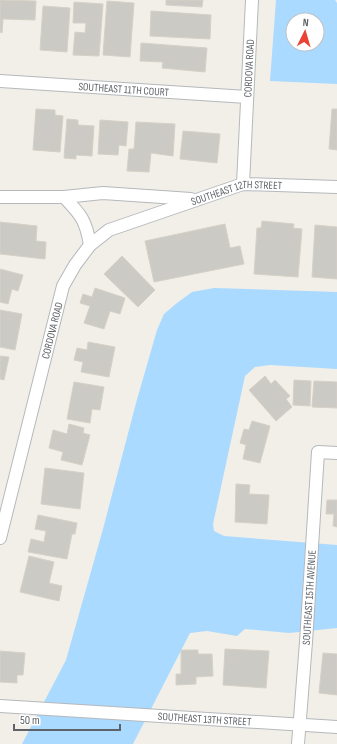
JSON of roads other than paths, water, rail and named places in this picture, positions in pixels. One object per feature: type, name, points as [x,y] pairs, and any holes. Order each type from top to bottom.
[{"type":"street","name":"CORDOVA ROAD","points":[[243,184],[252,0]]},
{"type":"street","name":"SOUTHEAST 11TH COURT","points":[[0,81],[247,97]]},
{"type":"street","name":"SOUTHEAST 12TH STREET","points":[[0,197],[64,197],[103,193],[198,199],[243,184],[337,187]]},
{"type":"street","points":[[64,197],[80,215],[87,230],[90,245]]},
{"type":"street","name":"CORDOVA ROAD","points":[[0,538],[63,286],[90,245],[109,230],[198,199]]},
{"type":"street","name":"SOUTHEAST 15TH AVENUE","points":[[298,744],[314,531],[318,452],[337,453]]},
{"type":"street","name":"SOUTHEAST 13TH STREET","points":[[0,706],[337,727]]},
{"type":"water","points":[[276,0],[335,0],[337,3],[337,84],[270,81]]},
{"type":"water","points":[[214,288],[337,292],[337,369],[270,365],[255,367],[245,376],[213,524],[214,531],[224,536],[337,545],[337,628],[289,633],[245,629],[237,636],[207,631],[190,633],[133,744],[22,744],[66,660],[157,330],[164,314],[177,303],[192,292]]}]
